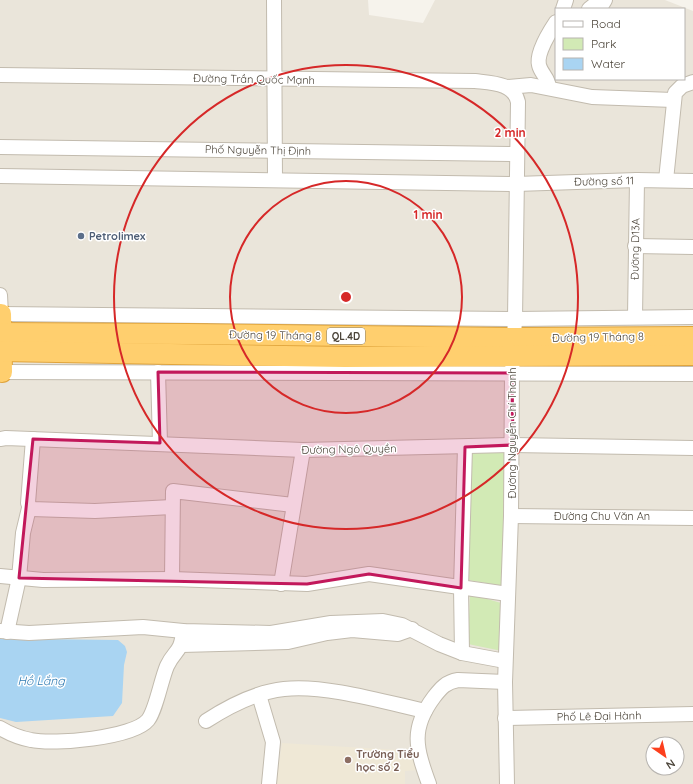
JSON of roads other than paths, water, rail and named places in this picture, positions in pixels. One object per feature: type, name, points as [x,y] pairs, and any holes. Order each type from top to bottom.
[{"type":"highway","name":"Đường 19 Tháng 8","points":[[1,328],[693,355]]},
{"type":"highway","points":[[1,328],[1,372]]},
{"type":"highway","name":"Đường 19 Tháng 8","points":[[513,347],[693,337]]},
{"type":"street","points":[[274,0],[275,179]]},
{"type":"street","points":[[590,8],[594,5],[602,5],[605,0]]},
{"type":"street","points":[[549,88],[548,81],[539,66],[538,61],[546,40],[555,24]]},
{"type":"street","name":"Đường Trần Quốc Mạnh","points":[[0,75],[275,78],[350,81],[475,81],[507,87],[531,85],[592,97],[673,100]]},
{"type":"street","points":[[666,180],[673,100],[678,89],[693,82]]},
{"type":"street","name":"Đường Nguyễn Chí Thanh","points":[[507,87],[517,96],[518,102],[513,347],[513,445],[505,661],[507,784]]},
{"type":"street","name":"Phố Nguyễn Thị Định","points":[[0,147],[516,154]]},
{"type":"street","points":[[0,176],[275,179],[516,184]]},
{"type":"street","name":"Đường số 11","points":[[516,184],[637,180],[693,181]]},
{"type":"street","name":"Đường D13A","points":[[635,317],[637,180]]},
{"type":"street","points":[[635,246],[693,247]]},
{"type":"street","name":"Đường 19 Tháng 8","points":[[1,372],[158,372],[513,347],[635,317],[693,317]]},
{"type":"street","name":"Đường 19 Tháng 8","points":[[513,347],[693,374]]},
{"type":"street","points":[[158,372],[160,443]]},
{"type":"street","name":"Đường Ngô Quyền","points":[[3,438],[160,443],[303,450],[513,445],[693,448]]},
{"type":"street","points":[[33,438],[29,508],[23,533],[19,578],[4,632],[28,633],[143,627],[182,638],[288,642],[352,630],[398,634],[412,629],[439,644],[462,653],[505,661]]},
{"type":"street","points":[[462,653],[465,447]]},
{"type":"street","points":[[281,584],[303,450]]},
{"type":"street","points":[[172,579],[173,491],[293,505]]},
{"type":"street","points":[[29,508],[33,510],[62,512],[172,507]]},
{"type":"street","name":"Đường Chu Văn An","points":[[511,516],[693,518]]},
{"type":"street","points":[[0,576],[64,580],[172,579],[307,584],[348,576],[369,574],[508,594]]},
{"type":"street","points":[[0,728],[23,739],[42,742],[67,741],[133,730],[141,726],[151,716],[167,665],[182,638]]},
{"type":"street","points":[[429,784],[418,737],[419,722],[424,711],[440,689],[451,681],[458,680],[505,682]]},
{"type":"street","points":[[206,721],[232,706],[259,695],[283,689],[310,689],[377,700],[424,711]]},
{"type":"street","points":[[259,695],[273,742],[269,784]]},
{"type":"street","name":"Phố Lê Đại Hành","points":[[505,718],[693,714]]},
{"type":"water","name":"Hồ Lắng","points":[[0,635],[33,639],[118,640],[125,646],[127,652],[124,665],[122,703],[113,716],[16,722],[0,718]]},
{"type":"place","name":"Petrolimex","points":[[81,236]]},
{"type":"place","name":"Trường Tiểu học số 2","points":[[348,760]]}]
